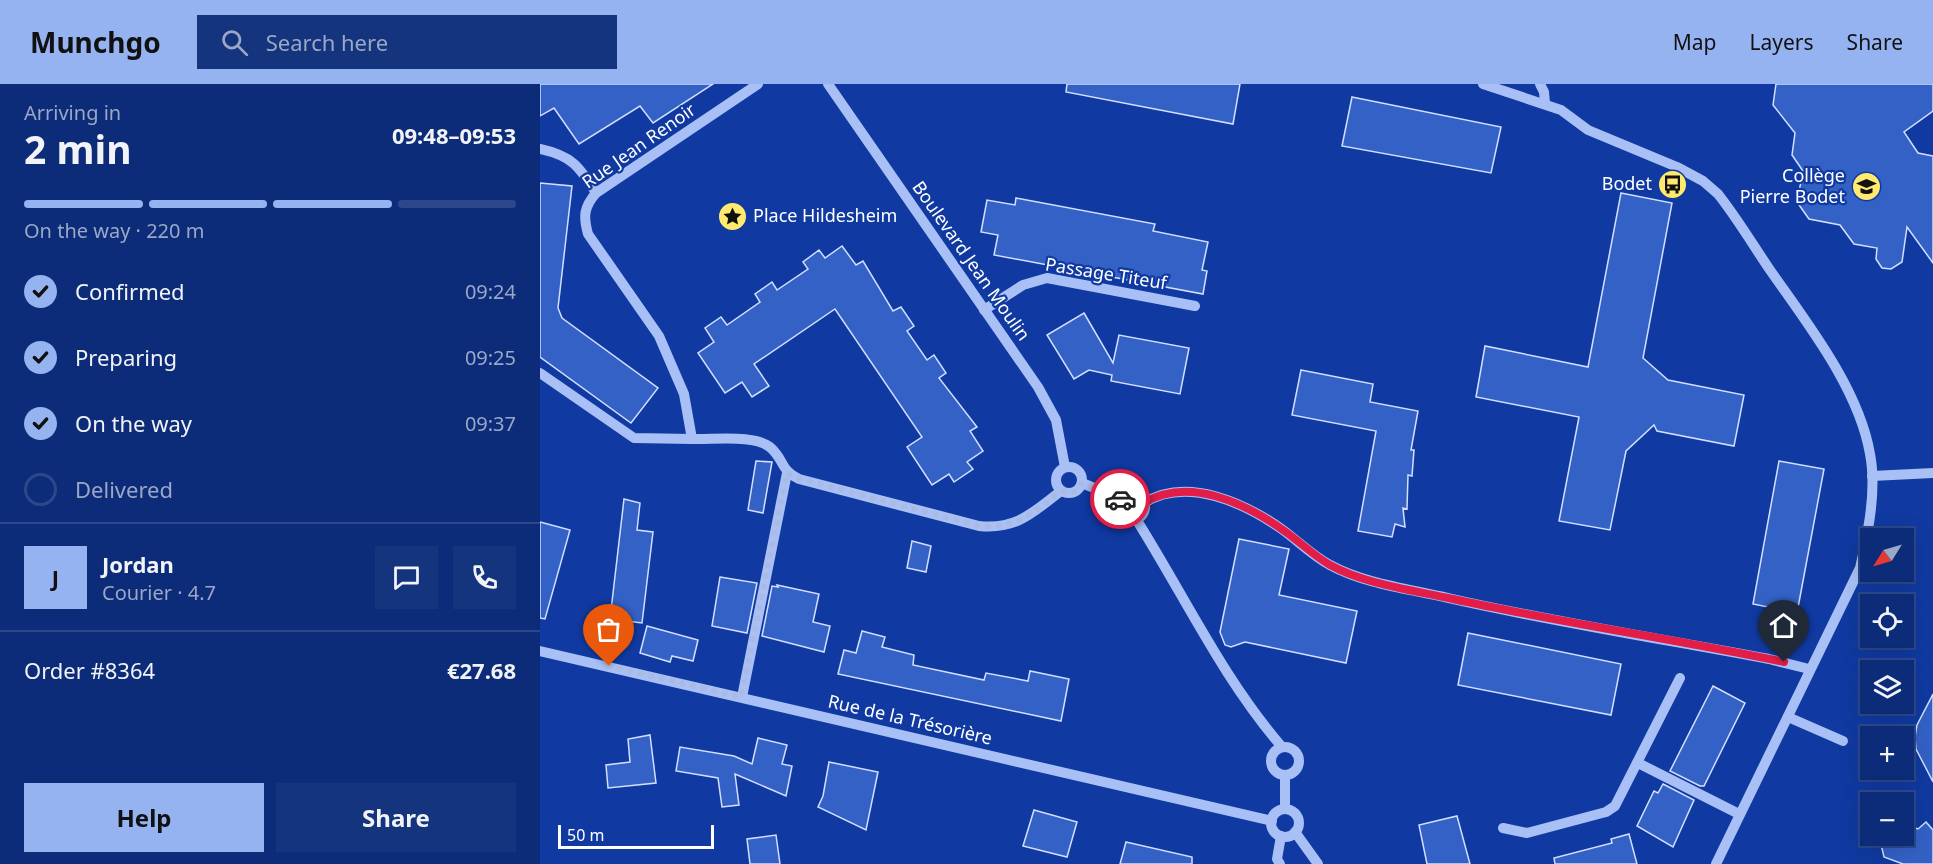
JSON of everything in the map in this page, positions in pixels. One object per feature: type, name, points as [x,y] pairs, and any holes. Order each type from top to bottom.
[{"type":"street","name":"Rue Jean Renoir","points":[[692,439],[684,394],[659,336],[588,234],[584,218],[586,204],[596,193],[758,84]]},
{"type":"street","name":"Boulevard Jean Moulin","points":[[828,84],[1050,408],[1059,433],[1065,467]]},
{"type":"street","points":[[1483,84],[1561,110],[1596,134],[1677,167],[1703,181],[1718,194],[1833,363],[1863,430],[1870,454],[1872,476],[1868,536],[1860,568],[1716,864]]},
{"type":"street","points":[[1540,84],[1544,92],[1545,103]]},
{"type":"street","points":[[540,149],[570,159],[578,165],[596,193]]},
{"type":"street","name":"Passage Titeuf","points":[[984,310],[1023,285],[1047,278],[1195,306]]},
{"type":"street","points":[[540,373],[634,438],[756,440],[770,446],[779,456],[787,473],[741,697]]},
{"type":"street","points":[[1065,467],[1078,469],[1083,478],[1082,483],[1077,491],[1071,493],[1061,491],[1056,484],[1056,476],[1065,467]]},
{"type":"street","points":[[787,473],[800,479],[979,526],[997,528],[1015,524],[1061,491]]},
{"type":"street","points":[[1872,476],[1933,473]]},
{"type":"street","points":[[1082,483],[1121,500]]},
{"type":"street","points":[[1144,503],[1172,492],[1216,497],[1236,503],[1258,515],[1330,565],[1371,580],[1501,610],[1769,659],[1809,669]]},
{"type":"street","points":[[1132,494],[1144,503],[1144,512],[1136,519],[1130,520],[1123,516],[1119,508],[1121,500],[1132,494]]},
{"type":"street","points":[[1136,519],[1234,685],[1257,719],[1282,747],[1294,750],[1300,761],[1297,770],[1285,775],[1274,770],[1271,761],[1275,751],[1282,747]]},
{"type":"street","name":"Rue de la Trésorière","points":[[540,651],[1272,821]]},
{"type":"street","points":[[1503,828],[1527,832],[1606,812],[1615,806],[1680,678]]},
{"type":"street","points":[[1788,717],[1843,741]]},
{"type":"street","points":[[1638,763],[1739,814]]},
{"type":"street","points":[[1285,775],[1285,809]]},
{"type":"street","points":[[1281,836],[1274,830],[1272,821],[1275,813],[1285,809]]},
{"type":"street","points":[[1281,836],[1295,832],[1299,826],[1297,816],[1285,809]]},
{"type":"street","points":[[1295,832],[1318,864]]},
{"type":"street","points":[[1278,862],[1281,836]]},
{"type":"building","points":[[540,84],[713,84],[653,123],[640,106],[579,144],[554,108],[540,116]]},
{"type":"building","points":[[1067,84],[1240,84],[1233,124],[1066,92]]},
{"type":"building","name":"Collège Pierre Bodet","points":[[1776,84],[1933,84],[1933,111],[1904,132],[1918,153],[1933,156],[1933,263],[1907,227],[1902,262],[1891,269],[1882,268],[1876,259],[1877,248],[1854,244],[1840,225],[1809,219],[1797,202],[1803,171],[1792,155],[1795,133],[1773,105]]},
{"type":"building","points":[[1352,97],[1501,127],[1491,173],[1342,146]]},
{"type":"building","points":[[540,183],[572,186],[558,308],[562,318],[658,388],[631,423],[540,357]]},
{"type":"building","points":[[1621,193],[1672,203],[1643,358],[1668,380],[1744,395],[1734,446],[1657,431],[1654,425],[1626,451],[1610,530],[1559,521],[1579,417],[1476,397],[1485,346],[1588,367]]},
{"type":"building","points":[[1016,198],[1155,224],[1153,231],[1208,242],[1202,270],[1207,271],[1203,294],[994,255],[998,235],[981,232],[987,200],[1015,205]]},
{"type":"building","points":[[842,246],[856,265],[863,261],[893,311],[901,307],[914,326],[907,331],[927,360],[934,355],[946,373],[939,378],[977,427],[970,431],[983,451],[967,462],[973,469],[954,482],[949,474],[932,485],[907,447],[922,437],[835,309],[754,364],[769,386],[752,397],[742,382],[725,393],[698,353],[714,342],[705,328],[721,317],[727,325],[760,302],[755,294],[772,282],[777,290],[808,269],[803,262],[819,250],[825,258]]},
{"type":"building","points":[[1084,313],[1113,363],[1119,335],[1189,348],[1180,394],[1111,381],[1112,375],[1089,370],[1074,379],[1047,335]]},
{"type":"building","points":[[1301,370],[1373,384],[1370,402],[1418,411],[1411,450],[1414,450],[1412,476],[1408,475],[1407,509],[1403,508],[1405,527],[1395,524],[1392,537],[1358,531],[1376,431],[1292,415]]},
{"type":"building","points":[[756,461],[772,462],[763,513],[748,510]]},
{"type":"building","points":[[1779,461],[1824,469],[1797,613],[1753,604]]},
{"type":"building","points":[[624,499],[640,503],[637,530],[653,532],[642,623],[610,619]]},
{"type":"building","points":[[540,522],[570,530],[545,619],[540,618]]},
{"type":"building","points":[[1239,539],[1289,549],[1279,595],[1357,611],[1346,663],[1245,642],[1231,647],[1225,645],[1220,632]]},
{"type":"building","points":[[912,541],[931,546],[926,572],[907,568]]},
{"type":"building","points":[[720,577],[757,583],[747,633],[712,626]]},
{"type":"building","points":[[777,585],[819,594],[813,622],[830,626],[824,652],[762,636],[772,586],[778,587]]},
{"type":"building","points":[[647,626],[698,640],[693,661],[672,656],[670,662],[640,653]]},
{"type":"building","points":[[862,631],[885,637],[882,647],[914,655],[913,665],[984,680],[986,673],[1028,681],[1030,671],[1069,679],[1061,721],[838,674],[844,650],[856,653]]},
{"type":"building","points":[[1468,633],[1621,664],[1611,715],[1458,685]]},
{"type":"building","points":[[1713,686],[1745,703],[1704,786],[1700,786],[1670,771]]},
{"type":"building","points":[[1933,694],[1933,782],[1916,749],[1915,737],[1917,725]]},
{"type":"building","points":[[650,735],[656,783],[608,788],[606,765],[630,762],[628,739]]},
{"type":"building","points":[[758,738],[787,745],[782,764],[792,766],[786,796],[735,774],[739,805],[722,807],[718,778],[676,771],[680,747],[734,756],[752,764]]},
{"type":"building","points":[[829,762],[878,772],[866,830],[818,807],[823,796]]},
{"type":"building","points":[[1663,784],[1694,800],[1673,847],[1637,826],[1654,791],[1658,793]]},
{"type":"building","points":[[1034,810],[1077,822],[1067,857],[1023,846]]},
{"type":"building","points":[[1457,816],[1470,864],[1427,864],[1419,825]]},
{"type":"building","points":[[1926,822],[1933,830],[1933,864],[1903,864],[1884,857],[1881,846],[1914,846],[1914,828],[1918,829]]},
{"type":"building","points":[[1629,834],[1637,864],[1555,864],[1554,858],[1612,843],[1611,839]]},
{"type":"building","points":[[776,835],[780,864],[750,864],[747,839]]},
{"type":"building","points":[[1126,842],[1192,857],[1192,864],[1120,864]]},
{"type":"way so far","points":[[609,666],[741,697],[787,473],[800,479],[979,526],[997,528],[1015,524],[1061,491],[1067,493],[1077,491],[1082,483],[1120,499]]},
{"type":"place","name":"Bodet","points":[[1673,184]]},
{"type":"place","name":"Collège Pierre Bodet","points":[[1866,186]]},
{"type":"place","name":"Place Hildesheim","points":[[732,216]]},
{"type":"route","points":[[1120,499],[1132,494],[1138,496],[1144,503],[1153,497],[1172,492],[1191,492],[1216,497],[1236,503],[1281,528],[1330,565],[1371,580],[1501,610],[1784,662]]}]
